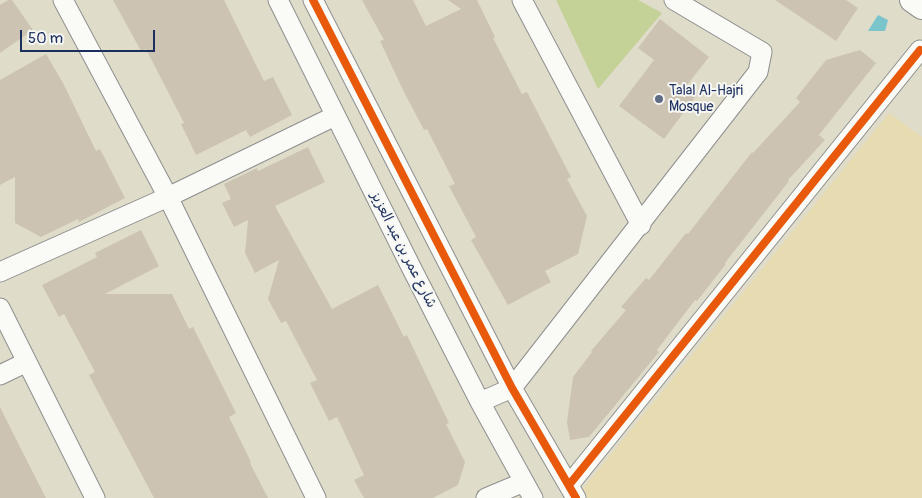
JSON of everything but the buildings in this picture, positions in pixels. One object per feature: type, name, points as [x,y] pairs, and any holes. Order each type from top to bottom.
[{"type":"main road","points":[[912,0],[922,7]]},
{"type":"street","points":[[63,0],[168,197],[316,498]]},
{"type":"street","name":"شارع عمر بن عبد العزيز","points":[[278,0],[480,402],[533,498]]},
{"type":"street","points":[[313,0],[512,388],[572,491],[920,50]]},
{"type":"street","points":[[522,0],[641,225]]},
{"type":"street","points":[[480,402],[512,388],[641,225],[758,72],[762,52],[674,0]]},
{"type":"street","points":[[0,272],[168,197],[335,116]]},
{"type":"street","points":[[0,308],[95,498]]},
{"type":"street","points":[[0,376],[27,362]]},
{"type":"street","points":[[486,498],[524,482]]},
{"type":"green space","points":[[556,0],[638,0],[662,13],[598,89]]},
{"type":"sand","points":[[889,113],[922,137],[922,498],[587,498],[582,490]]},
{"type":"water","points":[[878,15],[888,20],[885,31],[868,31]]},
{"type":"cycle path","points":[[313,0],[512,388],[576,498]]},
{"type":"cycle path","points":[[569,485],[920,50]]},
{"type":"place","name":"Talal Al-Hajri Mosque","points":[[659,99]]}]
